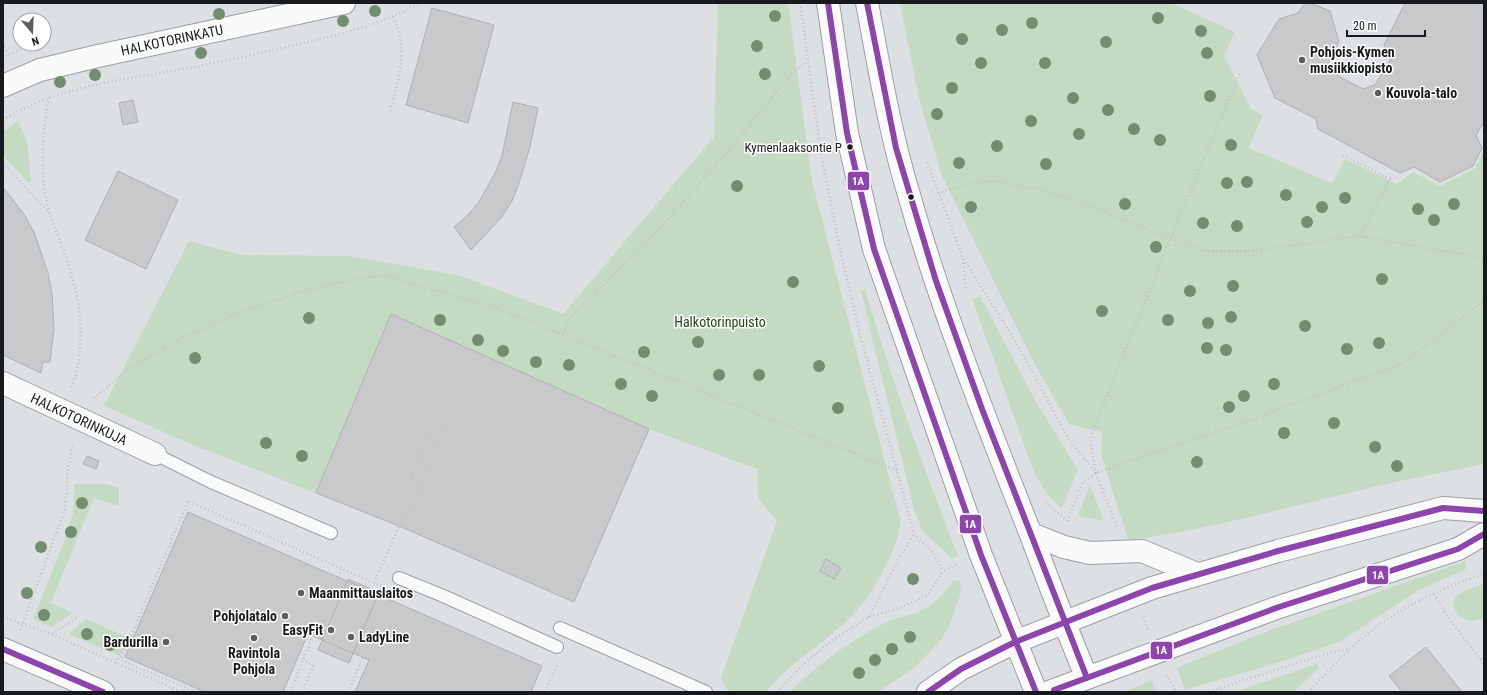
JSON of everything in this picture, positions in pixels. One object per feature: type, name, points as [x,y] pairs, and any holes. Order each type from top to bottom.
[{"type":"main road","name":"HALKOTORINKATU","points":[[3,86],[40,70],[91,57],[344,3]]},
{"type":"main road","points":[[828,3],[847,133],[874,250],[913,365],[1015,642],[1036,692]]},
{"type":"main road","points":[[867,3],[882,82],[908,194],[938,288],[974,391],[1063,623],[1087,678]]},
{"type":"main road","name":"HALKOTORINKUJA","points":[[3,383],[155,454]]},
{"type":"main road","points":[[928,692],[961,670],[1015,642],[1136,594],[1197,574],[1278,551],[1443,508],[1484,511]]},
{"type":"main road","points":[[1030,534],[1064,547],[1090,553],[1142,551],[1197,574]]},
{"type":"main road","points":[[1049,692],[1279,607],[1458,549],[1484,534]]},
{"type":"main road","points":[[3,649],[103,692]]},
{"type":"lane","points":[[155,454],[211,482],[331,533]]},
{"type":"lane","points":[[399,578],[441,595],[557,647]]},
{"type":"lane","points":[[560,628],[706,692]]},
{"type":"path","points":[[3,120],[29,105],[49,97],[137,76],[255,55],[308,42],[364,27],[393,16],[420,3]]},
{"type":"path","points":[[800,3],[821,154],[842,258],[860,334],[914,534],[933,553],[943,571]]},
{"type":"path","points":[[390,111],[401,70],[402,55],[400,34],[393,16]]},
{"type":"path","points":[[3,43],[7,55]]},
{"type":"path","points":[[563,334],[570,319],[662,226],[728,151],[792,73],[808,61]]},
{"type":"path","points":[[1119,534],[1096,473],[1090,439],[1170,239],[1240,72]]},
{"type":"path","points":[[23,624],[65,510],[68,469],[74,435],[71,415],[74,382],[80,352],[81,329],[76,290],[51,214],[43,180],[42,134],[49,97]]},
{"type":"path","points":[[1343,155],[1390,179],[1360,236]]},
{"type":"path","points":[[926,160],[963,258],[1017,344],[1067,436],[1096,473]]},
{"type":"path","points":[[3,163],[51,214]]},
{"type":"path","points":[[938,193],[965,184],[994,181],[1038,189],[1076,200],[1170,239],[1204,251],[1250,251],[1360,236],[1484,258]]},
{"type":"path","points":[[71,415],[91,401],[133,366],[184,337],[245,310],[330,284],[383,276],[497,308],[898,471]]},
{"type":"path","points":[[1067,521],[1083,482],[1096,473],[1272,412],[1402,364],[1484,301]]},
{"type":"path","points":[[374,583],[399,526],[415,499],[445,426],[434,422],[408,487]]},
{"type":"path","points":[[196,692],[121,660],[188,501],[386,588]]},
{"type":"path","points":[[869,617],[898,560],[914,534]]},
{"type":"path","points":[[777,692],[807,661],[838,637],[869,617],[902,607],[928,595],[943,571],[958,564]]},
{"type":"path","points":[[338,577],[341,569]]},
{"type":"path","points":[[1308,692],[1351,648],[1386,620],[1434,594],[1484,574]]},
{"type":"path","points":[[1434,594],[1447,616],[1484,664]]},
{"type":"path","points":[[116,663],[145,606]]},
{"type":"path","points":[[1142,614],[1149,632]]},
{"type":"path","points":[[51,634],[79,616]]},
{"type":"path","points":[[3,617],[51,634],[181,692]]},
{"type":"path","points":[[290,692],[313,636]]},
{"type":"path","points":[[1210,692],[1315,657],[1351,648]]},
{"type":"path","points":[[348,692],[363,657]]},
{"type":"path","points":[[302,692],[313,666],[303,659]]},
{"type":"path","points":[[545,692],[557,666],[550,662]]},
{"type":"path","points":[[1166,672],[1176,692]]},
{"type":"green space","name":"Halkotorinpuisto","points":[[718,3],[788,3],[812,181],[900,519],[898,537],[892,553],[882,574],[867,598],[841,626],[783,674],[766,692],[735,692],[726,689],[721,678],[777,521],[758,498],[757,469],[649,429],[391,314],[316,493],[198,447],[104,406],[189,241],[241,255],[348,256],[458,275],[563,314],[714,137]]},
{"type":"green space","points":[[900,3],[1171,3],[1235,32],[1224,56],[1251,109],[1263,115],[1248,148],[1332,183],[1345,159],[1397,184],[1413,172],[1440,186],[1474,169],[1484,150],[1484,464],[1386,484],[1226,522],[1128,540],[1101,454],[1102,432],[1069,424],[1035,365],[942,176],[919,98]]},
{"type":"green space","points":[[18,121],[27,142],[31,181],[29,183],[3,156],[3,132]]},
{"type":"green space","points":[[865,289],[908,424],[958,556],[952,558],[922,531],[914,509],[861,291]]},
{"type":"green space","points":[[980,296],[1035,400],[1078,470],[1062,508],[1046,493],[1033,470],[976,310],[973,299]]},
{"type":"green space","points":[[75,484],[107,484],[119,488],[119,506],[94,498],[51,603],[73,613],[52,627],[33,619],[63,544],[73,514]]},
{"type":"green space","points":[[1090,485],[1104,521],[1078,516]]},
{"type":"green space","points":[[1466,561],[1466,569],[1419,590],[1339,642],[1286,660],[1185,690],[1177,668],[1257,635]]},
{"type":"green space","points":[[954,580],[960,581],[961,587],[960,596],[949,626],[941,640],[915,667],[878,692],[790,692],[822,664],[857,639],[885,623],[918,612],[934,603]]},
{"type":"green space","points":[[1484,584],[1484,618],[1472,621],[1463,618],[1454,607],[1453,603],[1455,599],[1464,591]]},
{"type":"green space","points":[[86,619],[129,638],[120,656],[68,634]]},
{"type":"green space","points":[[1317,664],[1319,668],[1294,692],[1235,692]]},
{"type":"green space","points":[[1152,680],[1156,692],[1124,692]]},
{"type":"building","name":"Kouvola-talo","points":[[1305,3],[1310,3],[1330,11],[1339,42],[1325,69],[1363,89],[1375,85],[1390,60],[1384,45],[1405,3],[1484,3],[1484,122],[1476,135],[1482,148],[1473,166],[1440,182],[1414,167],[1400,173],[1318,129],[1316,119],[1275,98],[1257,55],[1279,19],[1298,13]]},
{"type":"building","points":[[432,8],[494,25],[468,123],[406,105]]},
{"type":"building","points":[[133,100],[138,122],[123,125],[119,103]]},
{"type":"building","points":[[513,102],[538,108],[530,147],[512,201],[501,218],[471,250],[454,227],[466,217],[479,202],[495,173],[502,156]]},
{"type":"building","points":[[118,171],[178,200],[146,269],[85,240]]},
{"type":"building","points":[[3,187],[24,214],[34,232],[48,273],[52,293],[54,329],[50,362],[43,362],[41,373],[3,355]]},
{"type":"building","points":[[391,314],[649,429],[574,602],[399,526],[316,493]]},
{"type":"building","points":[[87,456],[99,461],[96,469],[83,464]]},
{"type":"building","name":"Pohjolatalo","points":[[188,512],[542,666],[531,692],[355,692],[369,660],[308,634],[283,692],[205,692],[125,657]]},
{"type":"building","points":[[826,559],[841,568],[834,579],[820,571]]},
{"type":"building","points":[[348,579],[379,592],[349,663],[318,650]]},
{"type":"building","points":[[1426,647],[1462,692],[1402,692],[1389,676]]},
{"type":"transit line","name":"1A","points":[[828,3],[847,133],[874,249],[981,555],[1036,692]]},
{"type":"transit line","name":"1A","points":[[867,3],[896,148],[936,281],[982,409],[1087,678]]},
{"type":"transit line","name":"1A","points":[[928,692],[961,669],[1015,642],[1152,588],[1278,551],[1443,508],[1484,511]]},
{"type":"transit line","name":"1A","points":[[1054,690],[1279,607],[1458,549],[1484,534]]},
{"type":"transit line","name":"1A","points":[[3,649],[103,692]]},
{"type":"place","name":"Pohjois-Kymen musiikkiopisto","points":[[1302,60]]},
{"type":"place","name":"Kouvola-talo","points":[[1378,93]]},
{"type":"place","name":"Kymenlaaksontie P","points":[[850,147]]},
{"type":"place","name":"Maanmittauslaitos","points":[[301,593]]},
{"type":"place","name":"Pohjolatalo","points":[[285,616]]},
{"type":"place","name":"EasyFit","points":[[331,630]]},
{"type":"place","name":"LadyLine","points":[[351,637]]},
{"type":"place","name":"Ravintola Pohjola","points":[[254,638]]},
{"type":"place","name":"Bardurilla","points":[[166,642]]}]
